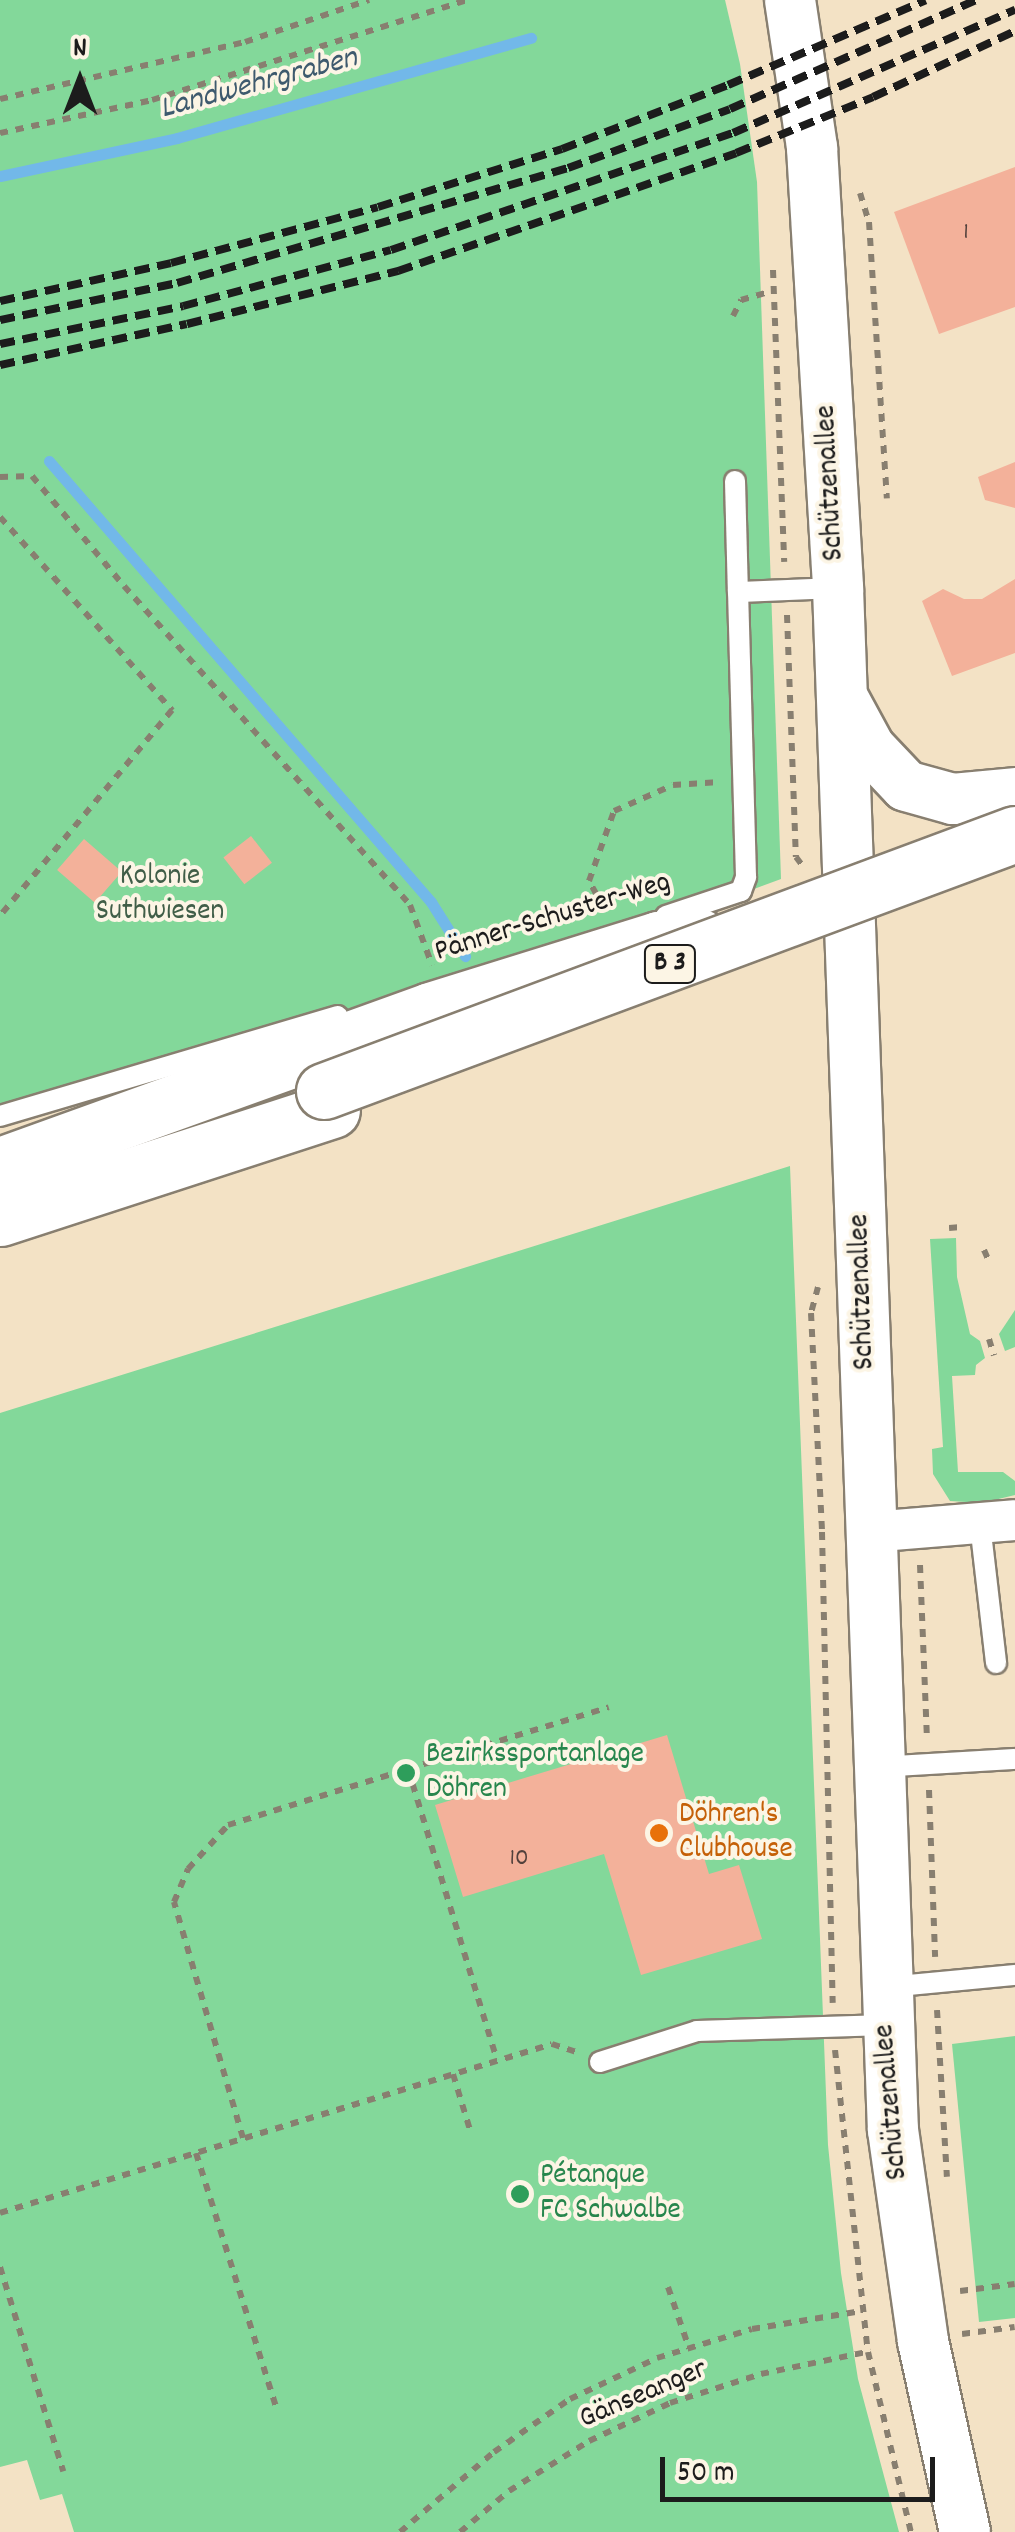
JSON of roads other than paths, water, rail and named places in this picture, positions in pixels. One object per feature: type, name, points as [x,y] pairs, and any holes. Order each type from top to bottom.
[{"type":"highway","name":"B 3","points":[[0,1194],[328,1100],[1015,834]]},
{"type":"highway","name":"B 3","points":[[0,1218],[1015,856]]},
{"type":"highway","points":[[0,1165],[430,1010],[658,940],[756,935],[852,900]]},
{"type":"street","name":"Schützenallee","points":[[795,24],[813,167],[852,900],[895,1531],[878,1767],[893,2130],[923,2340],[965,2532]]},
{"type":"street","points":[[841,693],[870,748],[906,786],[953,799],[1015,793]]},
{"type":"street","points":[[895,1531],[998,1522]]},
{"type":"lane","name":"Pänner-Schuster-Weg","points":[[402,996],[617,932],[741,890],[748,862],[734,482]]},
{"type":"lane","points":[[738,592],[838,588]]},
{"type":"lane","points":[[0,1116],[363,1008]]},
{"type":"lane","points":[[996,1663],[998,1522]]},
{"type":"lane","points":[[878,1767],[1015,1758]]},
{"type":"lane","points":[[600,2062],[697,2032],[886,2006],[936,1983],[1015,1975]]},
{"type":"waterway","name":"Landwehrgraben","points":[[0,176],[177,138],[531,38]]},
{"type":"waterway","points":[[49,461],[431,902],[465,956]]},
{"type":"railway","points":[[0,301],[171,263],[378,207],[562,149],[728,85],[926,0]]},
{"type":"railway","points":[[0,320],[177,283],[568,168],[730,109],[976,0]]},
{"type":"railway","points":[[0,344],[183,306],[391,250],[733,133],[1015,10]]},
{"type":"railway","points":[[0,365],[187,324],[398,271],[736,153],[873,97],[1015,31]]},
{"type":"place","name":"Bezirkssportanlage Döhren","points":[[406,1773]]},
{"type":"place","name":"Döhren's Clubhouse","points":[[659,1833]]},
{"type":"place","name":"Pétanque FC Schwalbe","points":[[520,2194]]},
{"type":"park label","name":"Kolonie Suthwiesen","points":[[160,895]]}]
